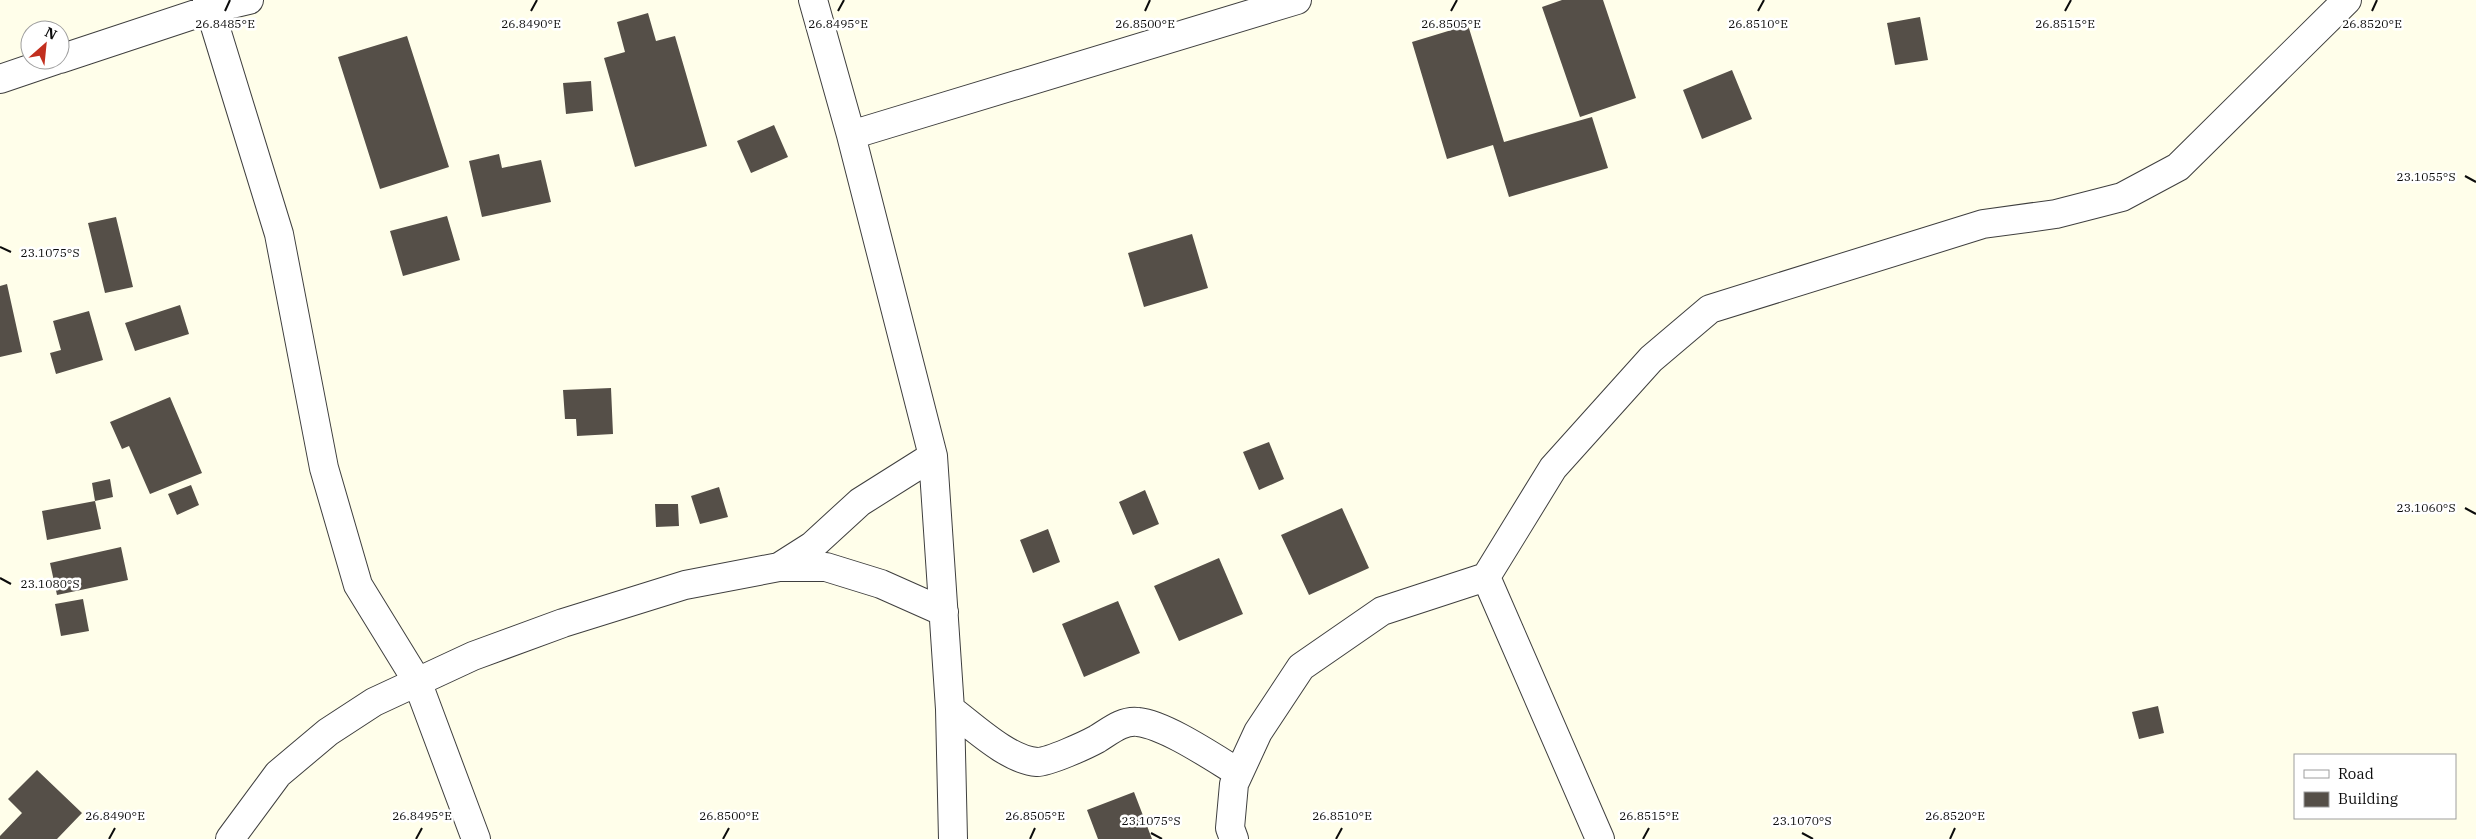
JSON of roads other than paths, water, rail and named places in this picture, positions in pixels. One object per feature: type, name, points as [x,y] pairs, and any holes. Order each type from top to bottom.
[{"type":"street","points":[[70,55],[209,4],[249,0]]},
{"type":"street","points":[[813,0],[851,136],[933,456],[950,709],[953,839]]},
{"type":"street","points":[[851,136],[1297,0]]},
{"type":"street","points":[[1234,839],[1230,828],[1234,784],[1258,732],[1301,667],[1382,611],[1486,577],[1553,468],[1651,359],[1710,309],[1983,224],[2056,214],[2122,197],[2178,168],[2346,0]]},
{"type":"street","points":[[209,4],[279,234],[324,468],[358,585],[417,681],[476,839]]},
{"type":"street","points":[[0,79],[27,70]]},
{"type":"street","points":[[779,567],[812,546],[860,502],[933,456]]},
{"type":"street","points":[[230,839],[278,774],[336,727],[374,702],[473,656],[564,623],[685,585],[779,567],[826,567],[881,584],[944,612]]},
{"type":"street","points":[[1486,577],[1600,839]]},
{"type":"street","points":[[950,709],[998,745],[1020,757],[1038,762],[1084,746],[1124,723],[1138,722],[1158,726],[1239,773]]}]
